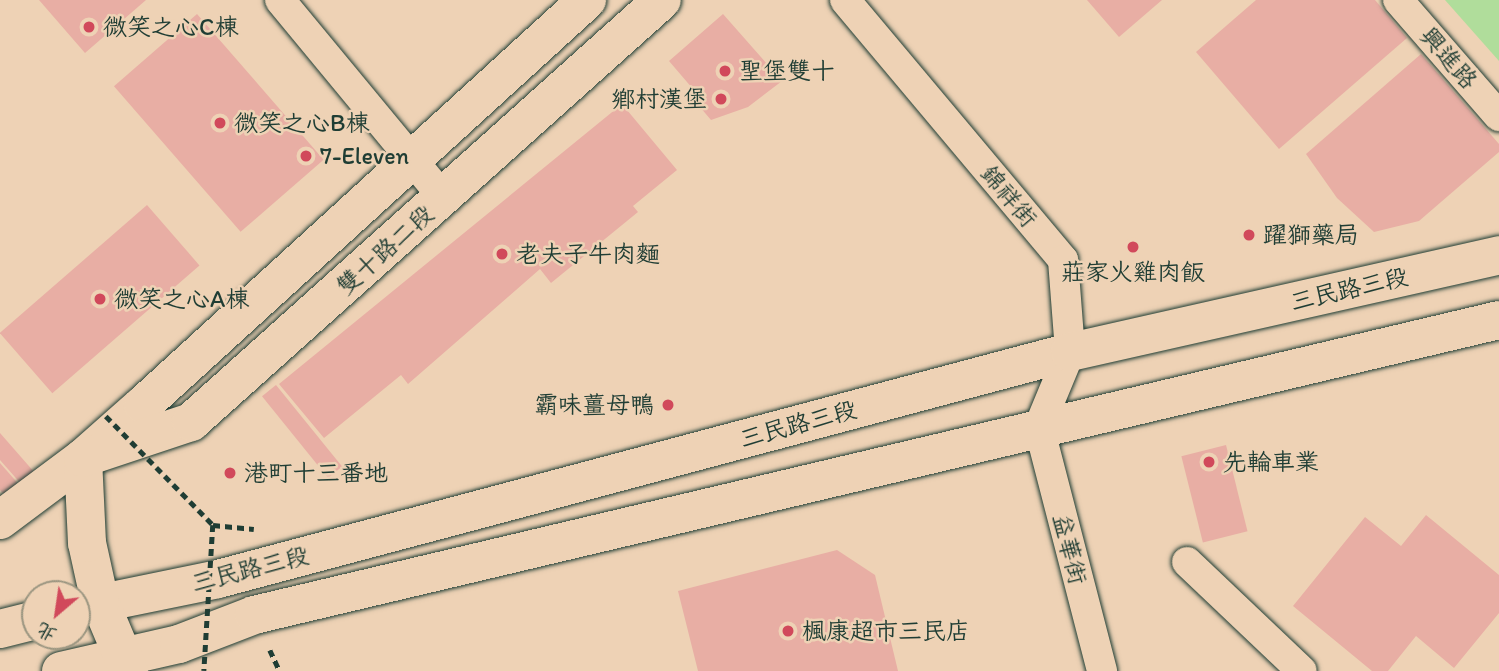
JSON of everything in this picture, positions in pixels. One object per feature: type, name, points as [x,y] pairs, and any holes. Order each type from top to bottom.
[{"type":"main road","name":"雙十路二段","points":[[0,520],[83,458],[587,0]]},
{"type":"main road","name":"雙十路二段","points":[[83,458],[191,422],[662,0]]},
{"type":"main road","name":"三民路三段","points":[[91,604],[218,579],[1070,352],[1499,255]]},
{"type":"main road","name":"三民路三段","points":[[61,671],[125,663],[254,615],[1039,426],[1499,320]]},
{"type":"main road","points":[[83,458],[88,580]]},
{"type":"main road","points":[[91,610],[125,663]]},
{"type":"main road","points":[[0,629],[21,624]]},
{"type":"street","points":[[280,0],[414,157],[444,198]]},
{"type":"street","name":"錦祥街","points":[[845,0],[1063,260],[1070,352],[1039,426]]},
{"type":"street","name":"興進路","points":[[1398,0],[1499,116]]},
{"type":"street","name":"益華街","points":[[1039,426],[1102,671]]},
{"type":"street","points":[[1187,562],[1302,671]]},
{"type":"path","points":[[106,416],[213,525],[265,530]]},
{"type":"path","points":[[204,671],[213,525]]},
{"type":"green space","points":[[1445,0],[1499,0],[1499,61]]},
{"type":"building","name":"微笑之心C棟","points":[[39,0],[146,0],[85,53]]},
{"type":"building","points":[[1087,0],[1162,0],[1119,37]]},
{"type":"building","points":[[1256,0],[1375,0],[1407,38],[1279,149],[1196,52]]},
{"type":"building","name":"微笑之心B棟","points":[[197,14],[324,160],[241,232],[114,86]]},
{"type":"building","name":"聖堡雙十","points":[[723,14],[782,81],[748,107],[711,120],[694,100],[699,96],[669,61]]},
{"type":"building","points":[[1421,54],[1499,144],[1499,152],[1419,221],[1374,232],[1337,198],[1306,154]]},
{"type":"building","points":[[622,104],[677,170],[633,206],[638,212],[551,283],[540,269],[408,384],[401,375],[324,438],[279,384]]},
{"type":"building","name":"微笑之心A棟","points":[[147,205],[199,265],[52,393],[0,333]]},
{"type":"building","points":[[276,385],[342,467],[328,478],[262,396]]},
{"type":"building","points":[[0,433],[35,473],[22,485],[0,460]]},
{"type":"building","points":[[1226,445],[1248,531],[1203,542],[1181,456]]},
{"type":"building","points":[[0,463],[22,488],[9,500],[0,490]]},
{"type":"building","points":[[1426,515],[1499,575],[1499,613],[1454,668],[1416,636],[1388,671],[1372,671],[1293,606],[1365,517],[1401,546]]},
{"type":"building","name":"楓康超市三民店","points":[[837,550],[875,575],[898,671],[698,671],[678,591]]},
{"type":"place","name":"微笑之心C棟","points":[[89,27]]},
{"type":"place","name":"聖堡雙十","points":[[725,71]]},
{"type":"place","name":"鄉村漢堡","points":[[721,99]]},
{"type":"place","name":"微笑之心B棟","points":[[220,123]]},
{"type":"place","name":"7-Eleven","points":[[306,156]]},
{"type":"place","name":"躍獅藥局","points":[[1249,235]]},
{"type":"place","name":"莊家火雞肉飯","points":[[1133,247]]},
{"type":"place","name":"老夫子牛肉麵","points":[[502,254]]},
{"type":"place","name":"微笑之心A棟","points":[[100,299]]},
{"type":"place","name":"霸味薑母鴨","points":[[668,405]]},
{"type":"place","name":"先輪車業","points":[[1209,462]]},
{"type":"place","name":"港町十三番地","points":[[230,473]]},
{"type":"place","name":"楓康超市三民店","points":[[788,631]]}]
